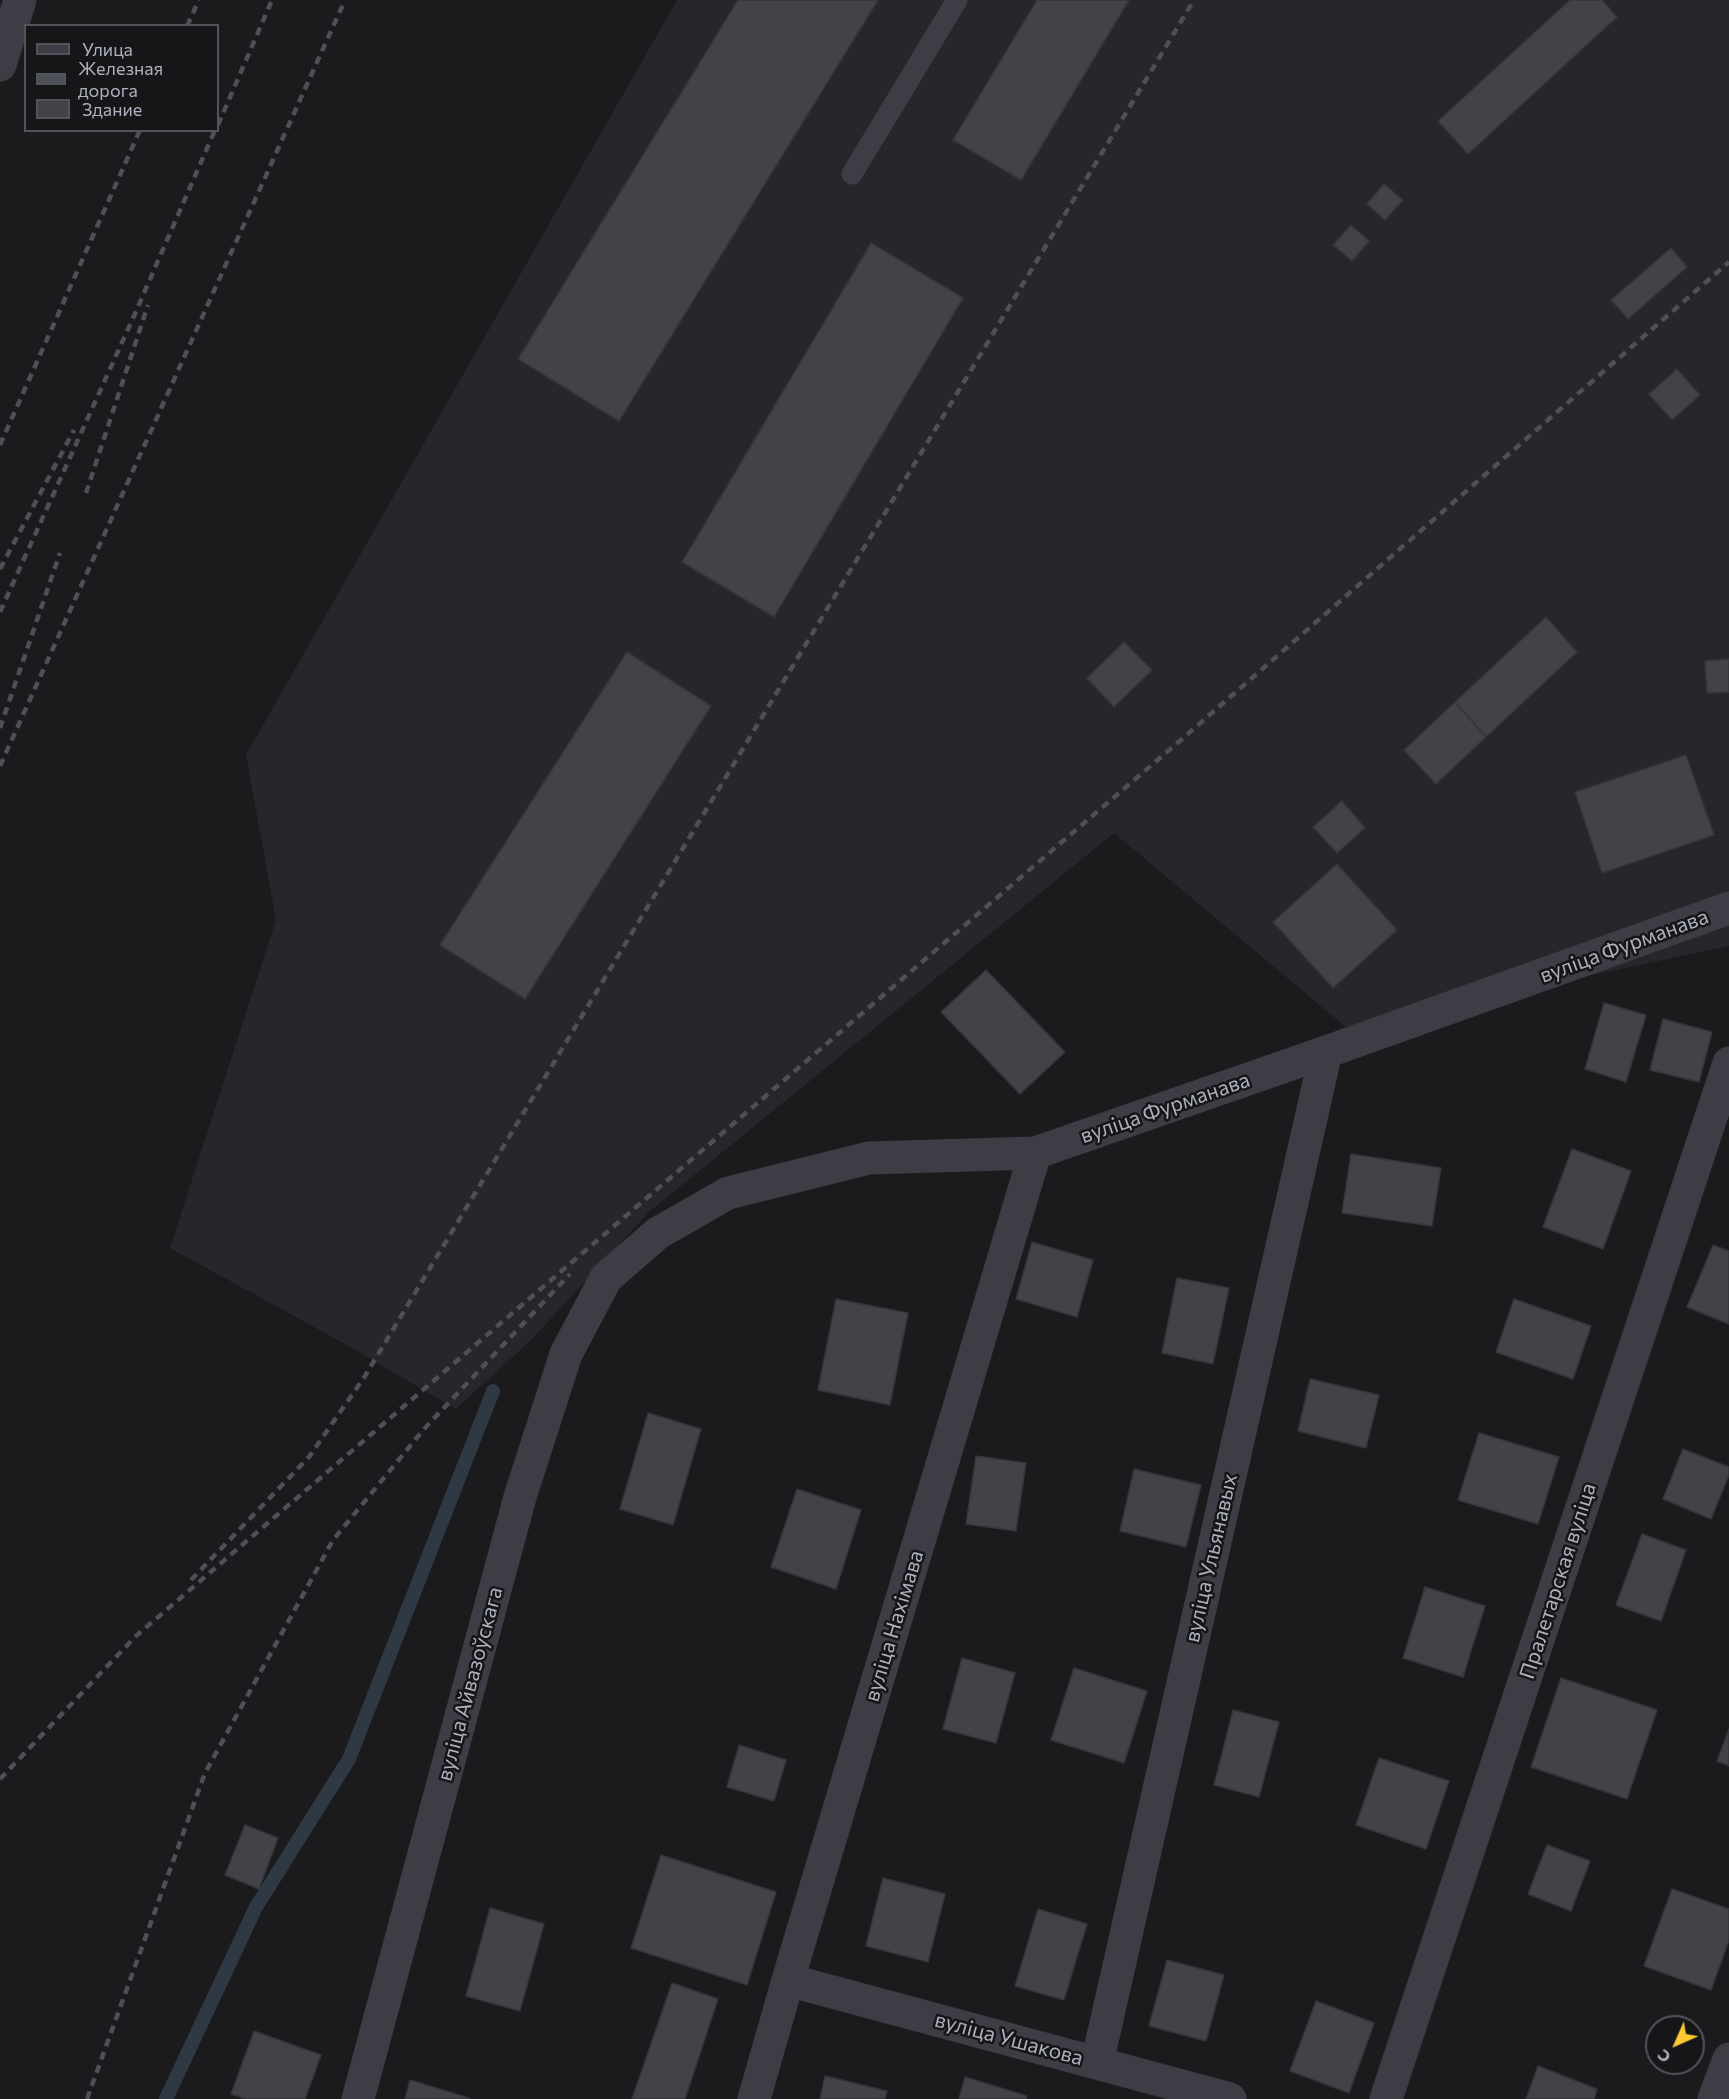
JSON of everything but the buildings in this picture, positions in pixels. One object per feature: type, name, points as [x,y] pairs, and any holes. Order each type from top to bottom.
[{"type":"street","points":[[0,65],[20,0]]},
{"type":"street","name":"вуліца Фурманава","points":[[606,1278],[658,1233],[728,1193],[869,1158],[1035,1153],[1729,908]]},
{"type":"street","name":"вуліца Ульянавых","points":[[1097,2063],[1326,1052]]},
{"type":"street","name":"Пралетарская вуліца","points":[[1386,2099],[1729,1063]]},
{"type":"street","name":"вуліца Нахімава","points":[[754,2099],[1035,1153]]},
{"type":"street","name":"вуліца Айвазоўскага","points":[[358,2099],[520,1497],[567,1354],[606,1278]]},
{"type":"street","name":"вуліца Ушакова","points":[[788,1980],[1230,2099]]},
{"type":"street","points":[[1714,2099],[1729,2059]]},
{"type":"lane","points":[[852,174],[957,0]]},
{"type":"shaded area","points":[[677,0],[1729,0],[1729,946],[1346,1027],[1114,833],[649,1212],[532,1339],[456,1409],[345,1344],[170,1248],[276,920],[246,755]]},
{"type":"waterway","points":[[166,2099],[256,1907],[349,1759],[493,1391]]},
{"type":"railway","points":[[188,24],[199,0]]},
{"type":"railway","points":[[219,123],[272,0]]},
{"type":"railway","points":[[0,766],[345,0]]},
{"type":"railway","points":[[191,1580],[309,1457],[365,1376],[1194,0]]},
{"type":"railway","points":[[0,445],[139,132]]},
{"type":"railway","points":[[0,612],[214,132]]},
{"type":"railway","points":[[0,1779],[136,1636],[1182,739],[1729,262]]},
{"type":"railway","points":[[86,493],[148,305]]},
{"type":"railway","points":[[0,569],[74,430]]},
{"type":"railway","points":[[0,728],[60,553]]},
{"type":"railway","points":[[87,2099],[205,1773],[333,1540],[424,1429],[570,1274]]}]
